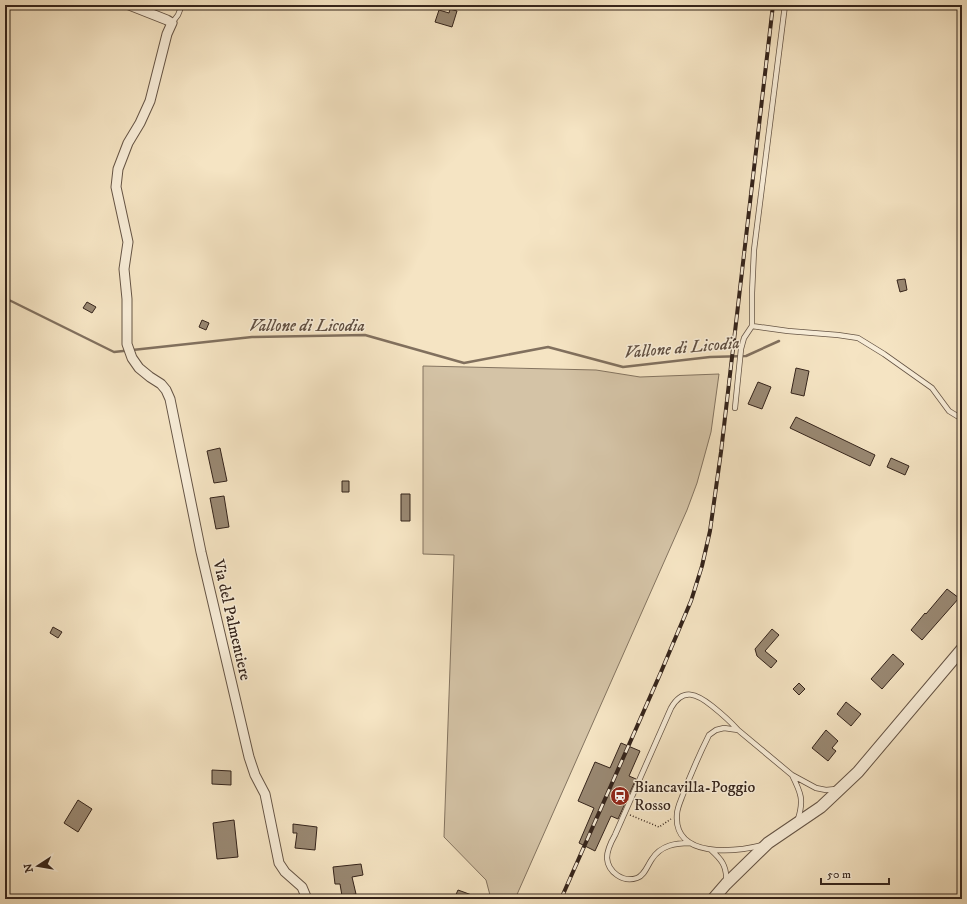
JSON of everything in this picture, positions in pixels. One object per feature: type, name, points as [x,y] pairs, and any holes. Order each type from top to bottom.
[{"type":"street","points":[[128,5],[172,23]]},
{"type":"street","name":"Via del Palmentiere","points":[[172,23],[167,34],[150,101],[140,123],[128,143],[118,169],[116,187],[128,242],[124,268],[127,299],[127,344],[139,368],[161,384],[166,390],[170,399],[201,552],[249,757],[254,775],[265,794],[279,863],[285,872],[302,887],[307,899]]},
{"type":"street","points":[[713,899],[726,884],[768,844],[821,807],[858,772],[962,649]]},
{"type":"lane","points":[[172,23],[178,15],[182,5]]},
{"type":"lane","points":[[735,408],[741,350],[744,338],[752,326],[754,250],[785,5]]},
{"type":"lane","points":[[752,326],[858,338],[884,354],[932,388],[949,410],[962,419]]},
{"type":"lane","points":[[690,843],[679,843],[664,848],[652,858],[645,872],[638,877],[627,879],[620,877],[613,872],[608,864],[608,850],[671,708],[679,698],[684,695],[691,694],[698,696],[727,719],[792,776],[816,788],[826,790],[840,789]]},
{"type":"lane","points":[[738,730],[724,728],[716,730],[709,735],[686,786],[677,813],[677,822],[683,838],[690,843],[711,850],[745,849],[768,844]]},
{"type":"lane","points":[[792,776],[801,792],[802,802],[797,823]]},
{"type":"lane","points":[[711,850],[724,864],[727,875],[726,884]]},
{"type":"path","points":[[624,813],[659,827],[667,823],[677,813]]},
{"type":"shaded area","points":[[423,366],[596,370],[640,377],[719,374],[711,432],[697,483],[687,510],[515,899],[491,899],[486,880],[444,837],[454,555],[423,554]]},
{"type":"building","points":[[450,9],[457,11],[452,27],[435,22],[439,10],[449,13]]},
{"type":"building","points":[[905,279],[907,290],[900,292],[897,280]]},
{"type":"building","points":[[87,302],[96,307],[92,313],[83,308]]},
{"type":"building","points":[[202,320],[209,323],[206,330],[199,327]]},
{"type":"building","points":[[796,368],[809,371],[804,396],[791,393]]},
{"type":"building","points":[[758,382],[771,387],[762,409],[748,404]]},
{"type":"building","points":[[796,417],[875,455],[870,466],[790,428]]},
{"type":"building","points":[[220,448],[227,481],[214,483],[207,451]]},
{"type":"building","points":[[891,458],[909,466],[905,475],[887,467]]},
{"type":"building","points":[[342,481],[349,481],[349,492],[342,492]]},
{"type":"building","points":[[401,494],[410,494],[410,521],[401,521]]},
{"type":"building","points":[[224,496],[229,527],[216,529],[210,498]]},
{"type":"building","points":[[947,589],[959,598],[922,640],[911,630]]},
{"type":"building","points":[[53,627],[62,632],[58,638],[50,633]]},
{"type":"building","points":[[772,629],[779,635],[765,651],[777,661],[771,668],[757,656],[755,649]]},
{"type":"building","points":[[893,654],[904,664],[882,689],[871,679]]},
{"type":"building","points":[[799,683],[805,689],[799,695],[793,689]]},
{"type":"building","points":[[846,702],[861,714],[851,726],[837,714]]},
{"type":"building","points":[[826,730],[838,741],[832,748],[836,751],[828,761],[812,748]]},
{"type":"building","points":[[621,743],[640,751],[629,776],[636,779],[618,819],[611,816],[595,851],[579,843],[594,808],[578,801],[595,762],[610,768]]},
{"type":"building","points":[[212,770],[231,771],[231,785],[212,784]]},
{"type":"building","points":[[78,800],[92,809],[78,832],[64,823]]},
{"type":"building","points":[[234,820],[238,857],[217,859],[213,823]]},
{"type":"building","points":[[293,824],[317,827],[315,850],[295,848],[297,833],[293,833]]},
{"type":"building","points":[[361,864],[363,875],[352,877],[356,894],[342,896],[340,884],[335,884],[333,867]]},
{"type":"building","points":[[458,890],[480,898],[480,899],[454,899]]},
{"type":"waterway","name":"Vallone di Licodia","points":[[5,298],[114,352],[252,337],[365,335],[464,363],[548,347],[623,367],[710,357],[746,356],[779,341]]},
{"type":"railway","points":[[561,899],[661,672],[691,601],[702,566],[710,531],[721,452],[773,5]]},
{"type":"place","name":"Biancavilla-Poggio Rosso","points":[[620,796]]}]
